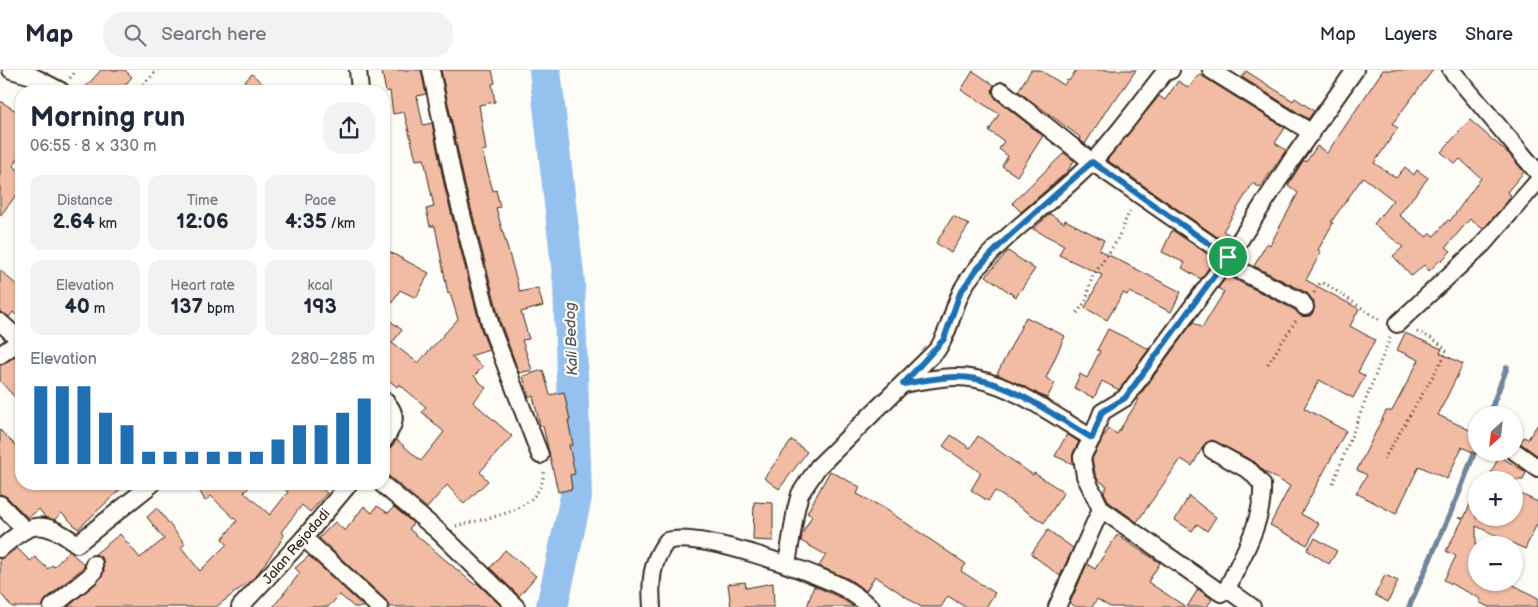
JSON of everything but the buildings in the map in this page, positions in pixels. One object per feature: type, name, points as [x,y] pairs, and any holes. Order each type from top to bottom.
[{"type":"street","points":[[11,70],[32,76],[49,85]]},
{"type":"street","points":[[358,70],[359,85]]},
{"type":"street","points":[[431,70],[451,168],[491,327],[540,455]]},
{"type":"street","points":[[787,564],[796,508],[807,483],[828,455],[903,384],[944,339],[960,293],[977,269],[1008,237],[1092,162],[1164,73],[1171,70]]},
{"type":"street","points":[[1211,70],[1312,133]]},
{"type":"street","points":[[1212,450],[1250,471],[1262,484],[1263,500],[1257,522],[1227,589],[1221,593],[1100,509],[1085,476],[1082,457],[1102,412],[1125,398],[1228,257],[1293,158],[1355,70]]},
{"type":"street","points":[[1451,70],[1538,173]]},
{"type":"street","points":[[1002,91],[1092,162],[1228,257],[1239,270],[1302,302],[1305,307]]},
{"type":"street","points":[[1395,327],[1483,244],[1538,181]]},
{"type":"street","points":[[0,322],[15,335]]},
{"type":"street","points":[[0,355],[15,344]]},
{"type":"street","points":[[903,384],[952,377],[975,378],[1014,393],[1092,438]]},
{"type":"street","points":[[390,408],[396,421],[390,430]]},
{"type":"street","points":[[1523,457],[1538,468]]},
{"type":"street","points":[[0,550],[25,530],[36,525],[61,532],[77,544],[144,490]]},
{"type":"street","name":"Jalan Rejodadi","points":[[243,606],[344,490]]},
{"type":"street","points":[[389,490],[438,531],[516,607]]},
{"type":"street","points":[[0,504],[25,530]]},
{"type":"street","points":[[1057,607],[1100,509]]},
{"type":"street","points":[[304,538],[380,607]]},
{"type":"street","points":[[652,607],[651,573],[655,560],[667,541],[689,538],[787,564],[842,587],[871,607]]},
{"type":"street","points":[[52,607],[90,576],[94,571],[94,564]]},
{"type":"street","points":[[1227,589],[1252,607]]},
{"type":"path","points":[[142,85],[158,70]]},
{"type":"path","points":[[1077,313],[1086,301],[1092,277],[1116,242],[1137,194]]},
{"type":"path","points":[[1268,364],[1323,282],[1395,327],[1431,337],[1440,343],[1447,352],[1384,459]]},
{"type":"path","points":[[1333,482],[1395,327]]},
{"type":"path","points":[[438,531],[505,512],[528,503],[536,496],[543,481],[544,471],[540,455]]},
{"type":"waterway","name":"Kali Bedog","points":[[545,70],[569,283],[576,497],[552,607]]},
{"type":"waterway","points":[[1492,406],[1507,367]]},
{"type":"waterway","points":[[1409,607],[1471,461]]},
{"type":"route","points":[[1092,162],[1228,257],[1125,398],[1102,412],[1092,438],[1014,393],[975,378],[952,377],[903,384],[937,350],[944,339],[960,293],[977,269],[1008,237],[1092,162]]}]
